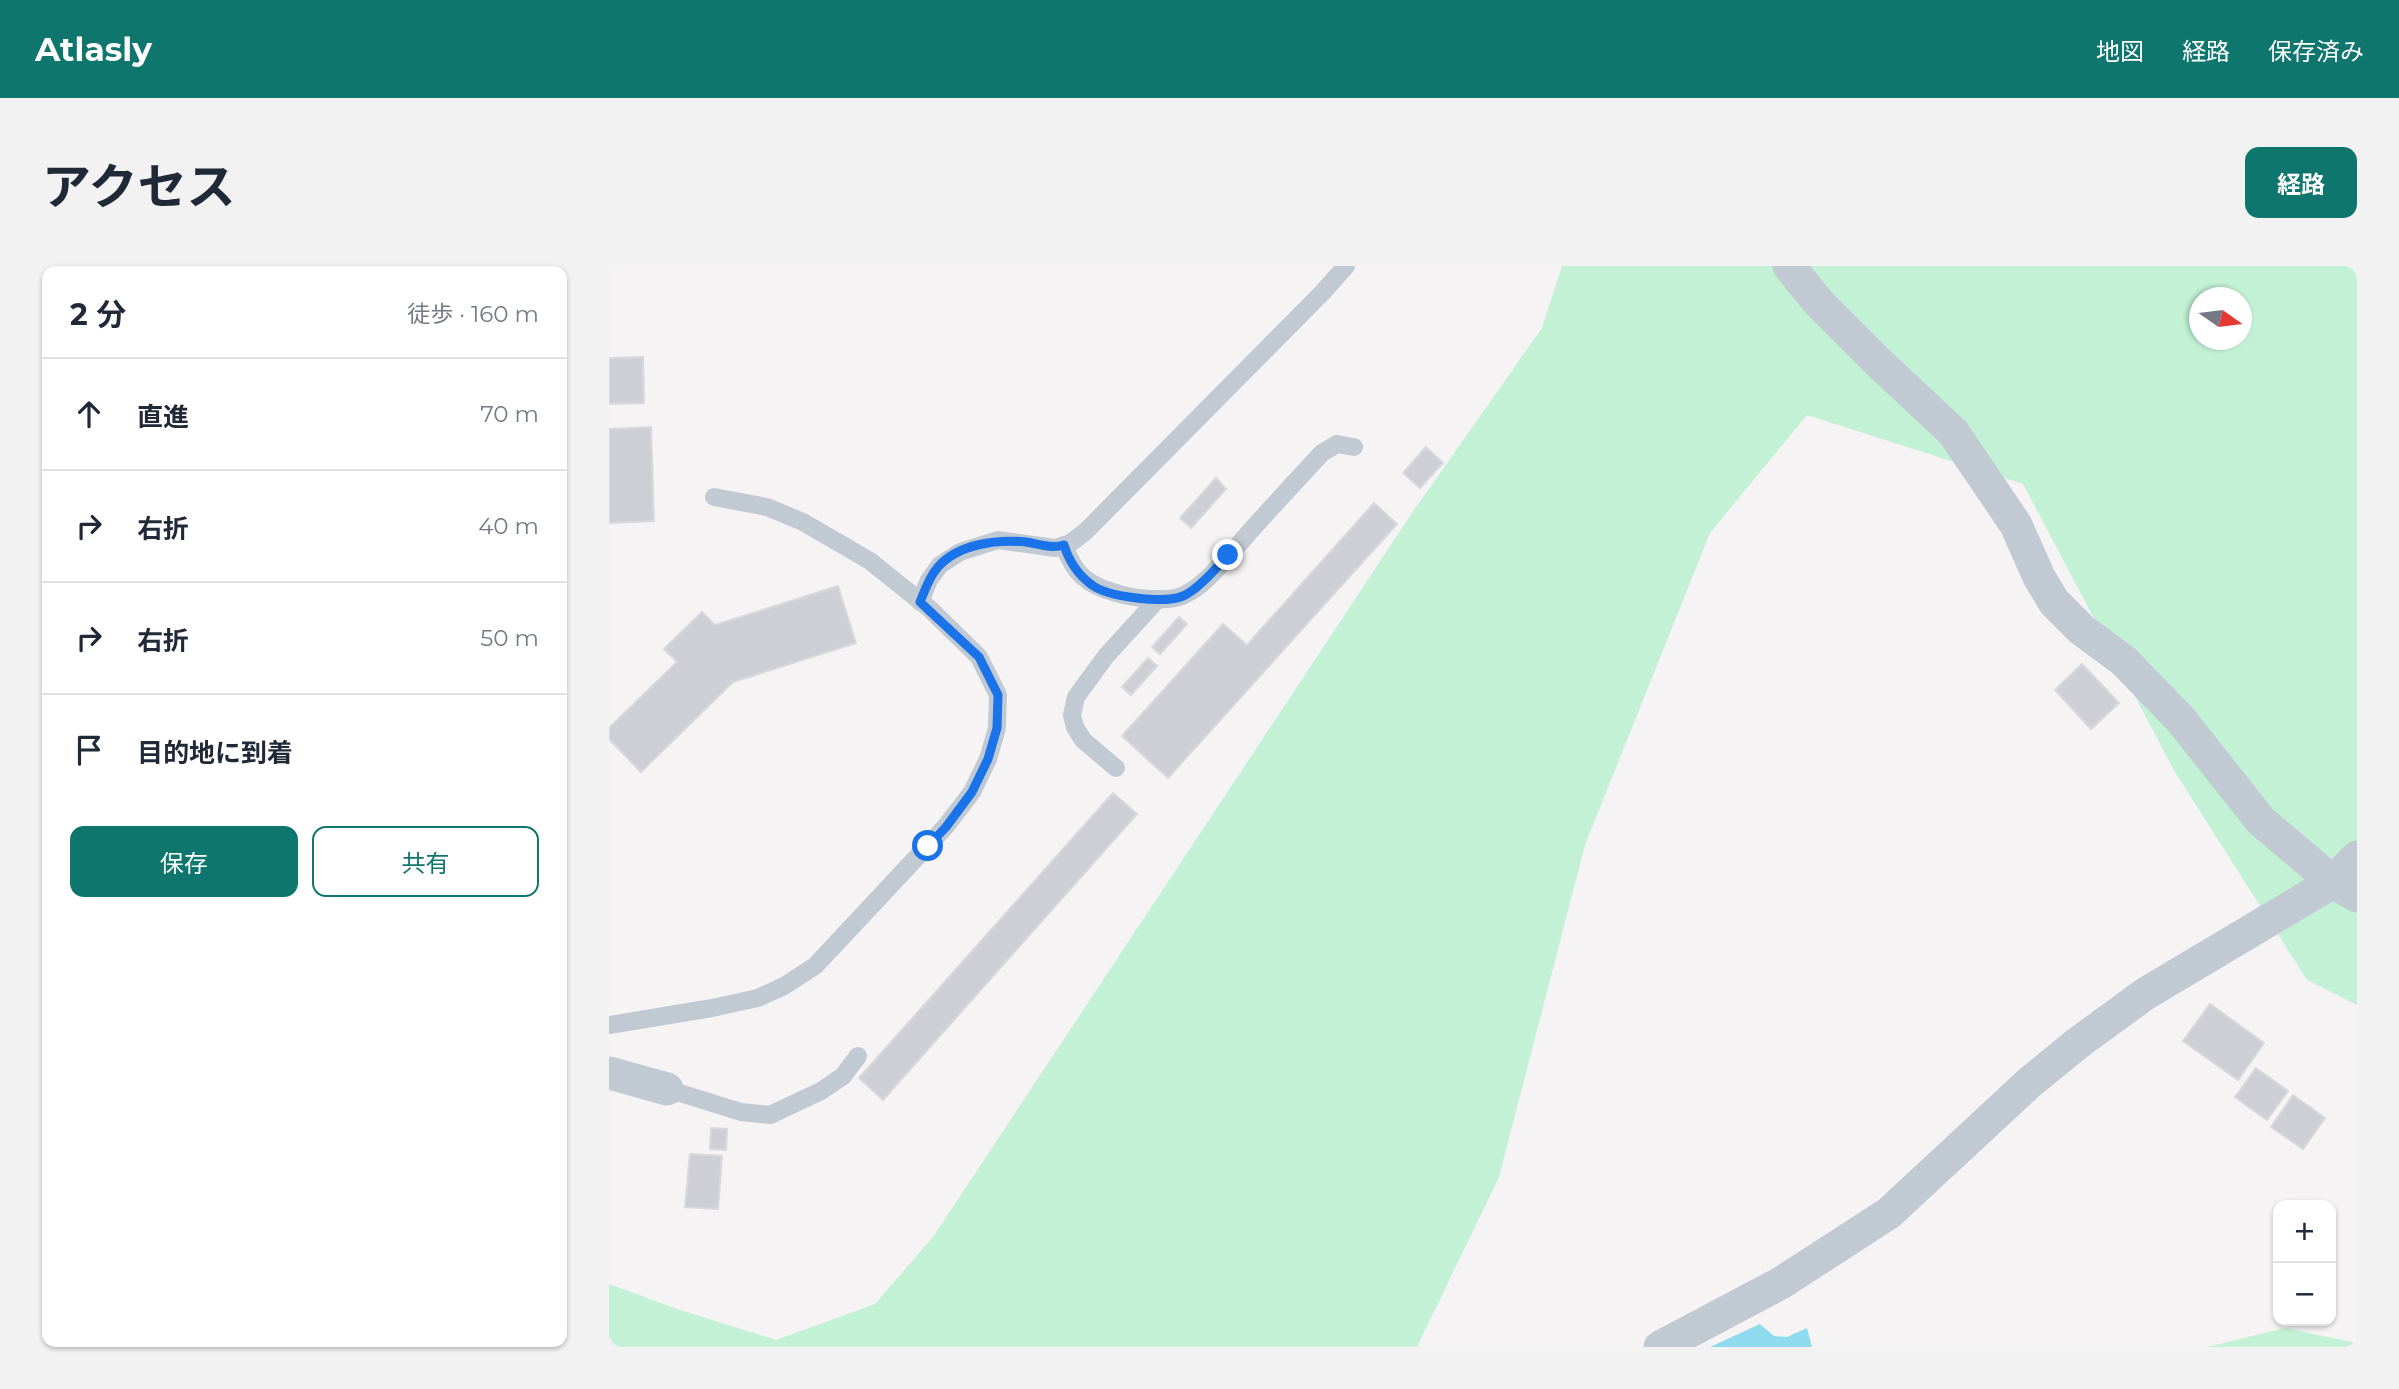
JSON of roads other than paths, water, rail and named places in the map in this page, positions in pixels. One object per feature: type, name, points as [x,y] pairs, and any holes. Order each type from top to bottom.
[{"type":"street","points":[[1789,266],[1836,320],[1953,432],[2016,525],[2039,577],[2055,603],[2082,630],[2124,661],[2181,720],[2261,821],[2345,889]]},
{"type":"street","points":[[1660,1347],[1781,1283],[1889,1213],[2029,1083],[2078,1043],[2145,994],[2345,889],[2357,858]]},
{"type":"street","points":[[609,1073],[667,1089]]},
{"type":"lane","points":[[920,602],[929,580],[940,565],[960,552],[998,540],[1055,548],[1085,532],[1346,266]]},
{"type":"lane","points":[[1064,545],[1078,572],[1094,587],[1126,597],[1158,599],[1183,596],[1211,574],[1322,453],[1337,444],[1354,447]]},
{"type":"lane","points":[[609,1025],[758,998],[815,967],[946,827],[966,801],[988,759],[997,728],[998,695],[979,657],[920,602],[870,561],[803,522],[767,507],[714,498]]},
{"type":"lane","points":[[1116,768],[1083,740],[1075,727],[1072,715],[1076,698],[1106,656],[1158,599]]},
{"type":"lane","points":[[667,1089],[741,1112],[770,1115],[821,1091],[843,1076],[858,1056]]},
{"type":"water","points":[[1760,1324],[1774,1336],[1787,1337],[1807,1328],[1812,1347],[1710,1347]]}]
